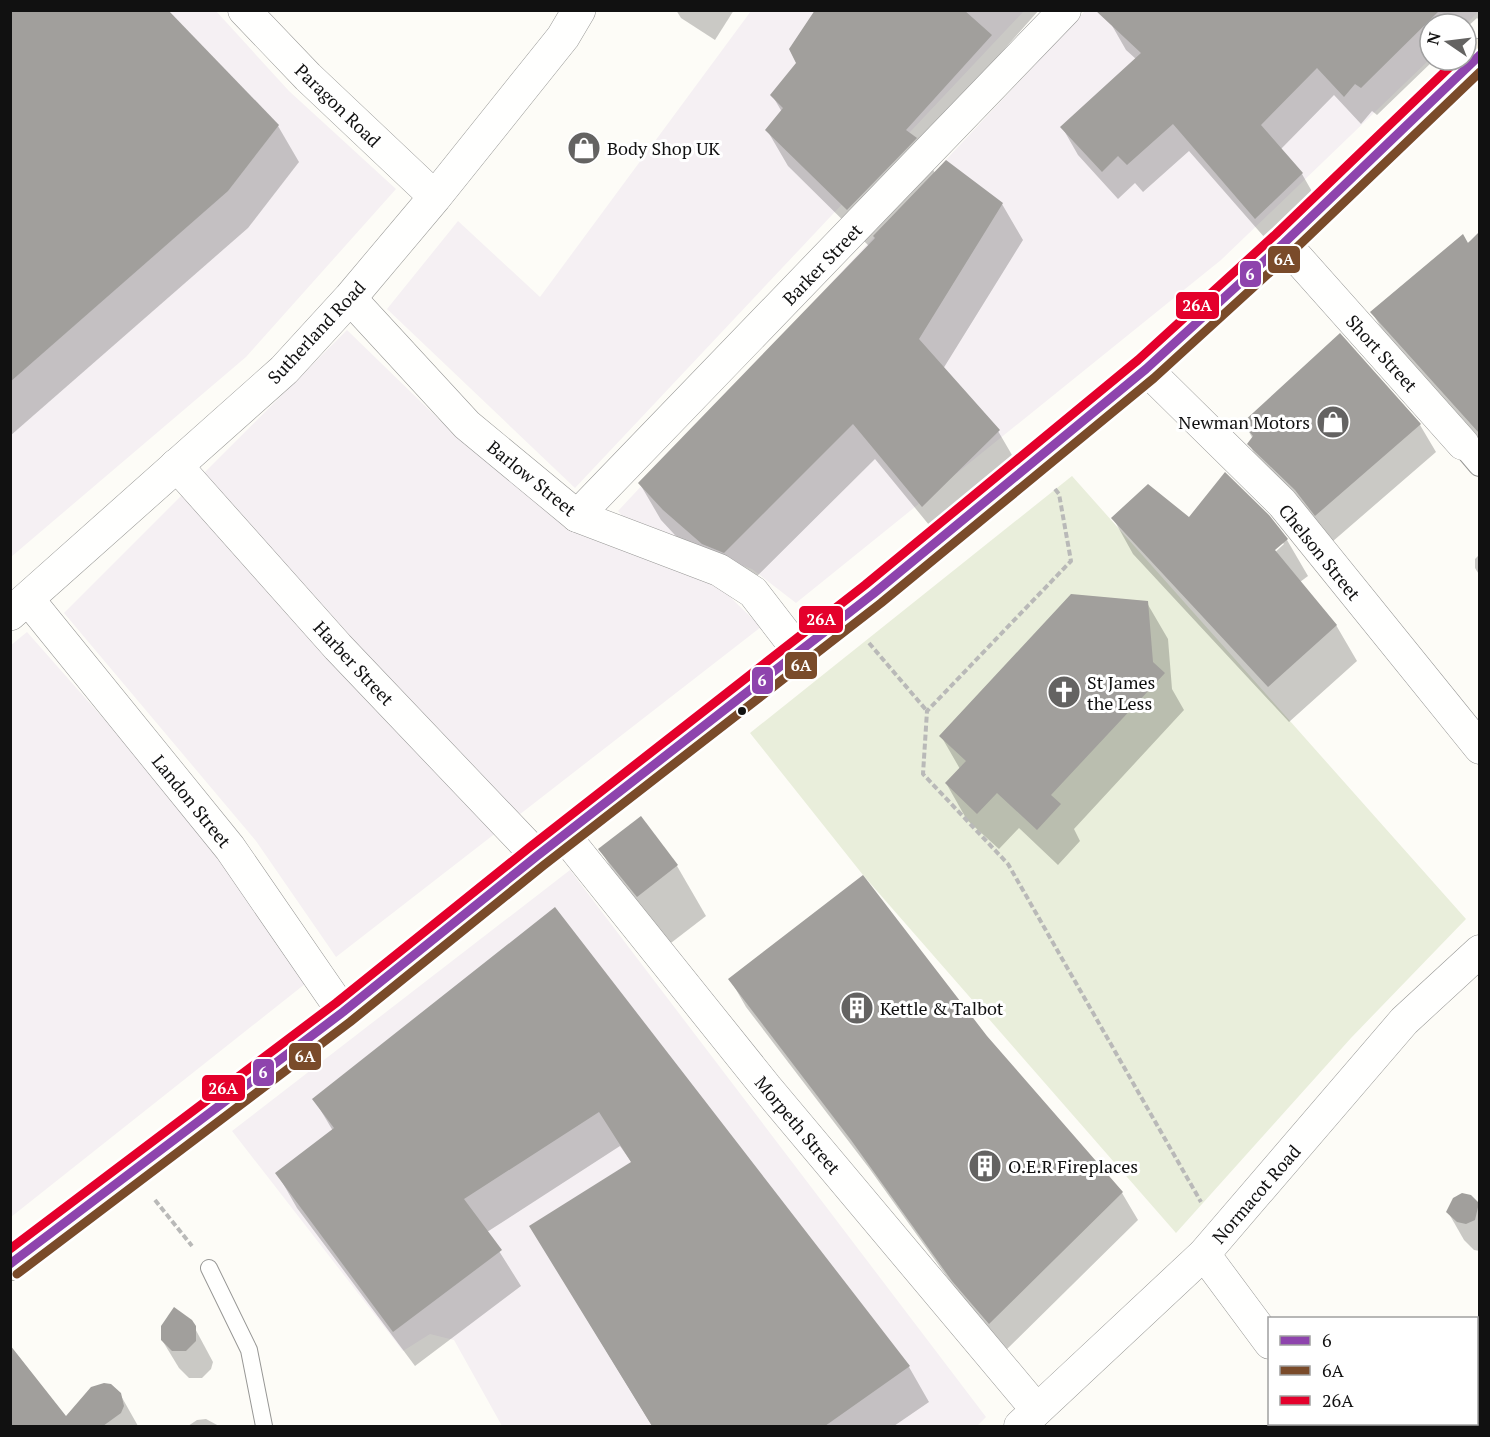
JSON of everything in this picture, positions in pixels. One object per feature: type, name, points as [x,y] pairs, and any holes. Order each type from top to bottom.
[{"type":"main road","points":[[10,1264],[343,1012],[537,856],[800,653],[1032,463],[1146,369],[1284,243],[1479,55]]},
{"type":"street","name":"Paragon Road","points":[[244,10],[308,77],[435,197]]},
{"type":"street","name":"Sutherland Road","points":[[15,610],[284,370],[350,298],[435,197],[563,37],[579,10]]},
{"type":"street","name":"Barker Street","points":[[577,516],[742,348],[1065,10]]},
{"type":"street","name":"Short Street","points":[[1284,243],[1471,454]]},
{"type":"street","name":"Barlow Street","points":[[350,298],[467,425],[577,516],[719,570],[753,592],[800,653]]},
{"type":"street","name":"Chelson Street","points":[[1146,369],[1282,503],[1479,748]]},
{"type":"street","name":"Harber Street","points":[[176,465],[338,647],[537,856]]},
{"type":"street","name":"Landon Street","points":[[15,610],[230,848],[343,1012]]},
{"type":"street","name":"Morpeth Street","points":[[564,835],[1029,1418]]},
{"type":"street","name":"Normacot Road","points":[[1029,1418],[1214,1242],[1404,1021],[1479,951]]},
{"type":"street","points":[[1214,1242],[1268,1341]]},
{"type":"lane","points":[[209,1268],[249,1350],[264,1426]]},
{"type":"path","points":[[1032,463],[1059,494],[1071,561],[927,711],[922,774],[1008,864],[1197,1197],[1214,1242]]},
{"type":"path","points":[[864,638],[927,711]]},
{"type":"path","points":[[132,1171],[209,1268]]},
{"type":"shaded area","points":[[11,11],[216,11],[289,91],[396,189],[246,357],[11,557]]},
{"type":"shaded area","points":[[751,11],[1024,11],[575,488],[387,309],[458,221],[540,297]]},
{"type":"shaded area","points":[[1085,11],[1479,11],[1418,12],[1418,71],[1221,260],[796,603],[752,569],[630,525],[618,511]]},
{"type":"shaded area","points":[[347,330],[452,432],[574,524],[695,576],[725,592],[761,627],[336,957],[256,841],[64,613]]},
{"type":"shaded area","points":[[27,632],[223,854],[305,984],[11,1217],[10,646]]},
{"type":"shaded area","points":[[570,870],[986,1417],[977,1426],[502,1426],[454,1340],[430,1334],[403,1351],[232,1131]]},
{"type":"green space","points":[[1072,476],[1466,919],[1351,1038],[1176,1233],[863,875],[750,733]]},
{"type":"building","points":[[10,10],[168,10],[279,125],[228,191],[10,382]]},
{"type":"building","points":[[815,10],[964,10],[992,35],[906,130],[917,138],[847,210],[765,130],[783,108],[770,95],[796,63],[789,49]]},
{"type":"building","points":[[1095,10],[1440,10],[1438,12],[1418,12],[1418,32],[1361,88],[1355,84],[1344,97],[1317,68],[1261,125],[1303,173],[1255,219],[1173,124],[1127,165],[1118,156],[1102,172],[1060,127],[1141,53]]},
{"type":"building","points":[[946,160],[1003,203],[919,339],[1000,430],[922,507],[853,424],[724,553],[702,544],[663,510],[638,483],[875,238],[873,236]]},
{"type":"building","points":[[1479,232],[1479,433],[1370,312],[1463,234],[1468,243]]},
{"type":"building","name":"Newman Motors","points":[[1340,333],[1421,424],[1315,516],[1295,490],[1247,444],[1253,436],[1242,423]]},
{"type":"building","points":[[1225,472],[1269,515],[1288,539],[1275,550],[1337,625],[1268,687],[1111,518],[1148,484],[1189,517]]},
{"type":"building","name":"St James the Less","points":[[1071,594],[1148,601],[1153,662],[1165,673],[1051,795],[1061,804],[1037,830],[997,793],[977,814],[945,783],[966,761],[939,736]]},
{"type":"building","points":[[641,816],[678,865],[637,897],[598,849]]},
{"type":"building","points":[[863,875],[987,1036],[1123,1192],[989,1324],[952,1281],[851,1140],[728,979]]},
{"type":"building","points":[[555,907],[910,1366],[825,1426],[652,1426],[529,1226],[631,1162],[599,1112],[464,1199],[502,1250],[393,1332],[275,1173],[334,1128],[312,1099]]},
{"type":"building","points":[[1462,1193],[1471,1195],[1479,1203],[1475,1220],[1466,1224],[1457,1222],[1446,1212],[1453,1198]]},
{"type":"building","points":[[174,1307],[192,1320],[196,1326],[196,1341],[186,1351],[172,1351],[161,1340],[161,1326]]},
{"type":"building","points":[[10,1345],[66,1416],[91,1387],[104,1383],[111,1384],[121,1393],[124,1406],[121,1413],[103,1426],[10,1426]]},
{"type":"transit line","name":"6","points":[[10,1264],[343,1012],[537,856],[873,594],[1146,369],[1284,243],[1480,55]]},
{"type":"transit line","name":"26A","points":[[10,1249],[336,1003],[530,847],[865,585],[1138,360],[1276,234],[1445,72]]},
{"type":"transit line","name":"6A","points":[[17,1274],[350,1022],[544,865],[881,603],[1154,378],[1292,252],[1480,72]]},
{"type":"place","name":"Body Shop UK","points":[[584,148]]},
{"type":"place","name":"Newman Motors","points":[[1333,422]]},
{"type":"place","name":"St James the Less","points":[[1064,692]]},
{"type":"place","name":"Kettle & Talbot","points":[[857,1008]]},
{"type":"place","name":"O.E.R Fireplaces","points":[[985,1166]]}]
